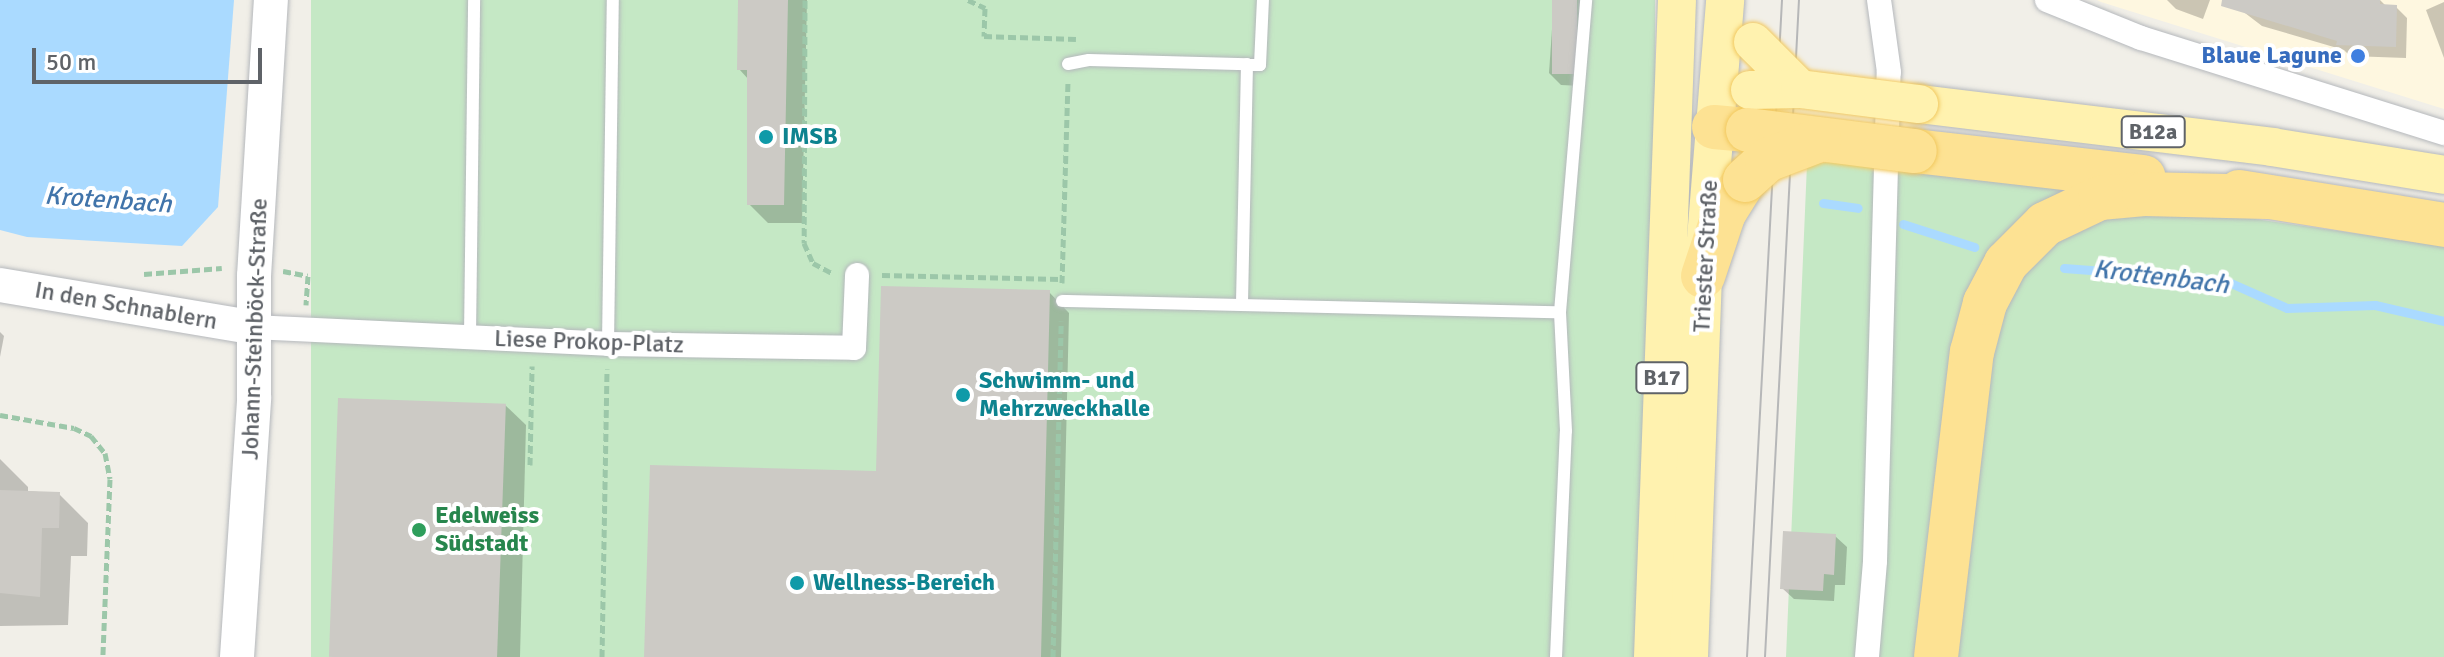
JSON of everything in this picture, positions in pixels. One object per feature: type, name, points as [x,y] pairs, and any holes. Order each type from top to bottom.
[{"type":"highway","points":[[1733,109],[1823,139],[2145,177],[2444,225]]},
{"type":"highway","points":[[1703,276],[1724,213],[1745,180],[1767,160],[1823,139]]},
{"type":"highway","points":[[1936,657],[1972,352],[1985,303],[2006,263],[2045,224],[2100,198],[2144,194],[2268,197]]},
{"type":"main road","name":"Triester Straße","points":[[1653,657],[1671,98],[1677,0]]},
{"type":"main road","name":"Triester Straße","points":[[1689,657],[1703,276],[1733,109],[1725,0]]},
{"type":"main road","points":[[1736,0],[1753,42],[1800,89]]},
{"type":"main road","name":"B12a","points":[[1733,109],[1800,89],[2272,147],[2444,175]]},
{"type":"main road","points":[[1671,98],[1733,109]]},
{"type":"street","name":"Johann-Steinböck-Straße","points":[[237,657],[254,398],[252,327],[271,0]]},
{"type":"street","points":[[1867,657],[1875,561],[1889,72],[1879,0]]},
{"type":"street","points":[[2047,0],[2141,38],[2444,133]]},
{"type":"street","name":"Liese Prokop-Platz","points":[[252,327],[608,344],[854,348],[857,275]]},
{"type":"street","name":"In den Schnablern","points":[[0,285],[252,327]]},
{"type":"lane","points":[[470,337],[474,0]]},
{"type":"lane","points":[[608,344],[613,0]]},
{"type":"lane","points":[[1068,64],[1089,60],[1260,65],[1263,0]]},
{"type":"lane","points":[[1556,657],[1566,431],[1560,312],[1586,0]]},
{"type":"lane","points":[[1242,305],[1247,65]]},
{"type":"lane","points":[[1062,301],[1560,312]]},
{"type":"path","points":[[805,0],[804,243],[813,263],[827,272],[857,275],[1063,279]]},
{"type":"path","points":[[968,0],[985,8],[984,36],[1088,39],[1089,60]]},
{"type":"path","points":[[1053,657],[1068,64]]},
{"type":"path","points":[[142,274],[255,265],[308,276],[303,331]]},
{"type":"path","points":[[530,465],[533,341]]},
{"type":"path","points":[[602,657],[608,344]]},
{"type":"path","points":[[0,415],[74,428],[91,436],[105,453],[110,479],[103,657]]},
{"type":"shaded area","name":"Blaue Lagune","points":[[2097,0],[2444,0],[2444,109],[2101,2]]},
{"type":"green space","points":[[311,0],[1655,0],[1655,657],[311,657]]},
{"type":"green space","points":[[1831,162],[2069,186],[2163,206],[2444,246],[2444,657],[1786,657],[1807,164]]},
{"type":"water","name":"Krotenbach","points":[[0,0],[234,0],[218,207],[182,246],[27,237],[0,230]]},
{"type":"building","name":"IMSB","points":[[738,0],[788,0],[784,205],[747,205],[747,70],[737,70]]},
{"type":"building","points":[[1552,0],[1577,0],[1577,74],[1552,74]]},
{"type":"building","points":[[2222,0],[2380,0],[2380,4],[2397,5],[2396,47],[2336,45],[2337,41],[2221,6]]},
{"type":"building","points":[[881,286],[1050,290],[1041,657],[644,657],[650,465],[876,471]]},
{"type":"building","name":"Edelweiss Südstadt","points":[[338,398],[506,404],[497,657],[329,657]]},
{"type":"building","points":[[0,490],[60,492],[59,528],[42,528],[40,597],[0,593]]},
{"type":"building","points":[[1783,531],[1836,534],[1834,575],[1824,574],[1823,591],[1780,589]]},
{"type":"waterway","name":"Krottenbach","points":[[1823,203],[1858,208]]},
{"type":"waterway","name":"Krottenbach","points":[[1903,224],[1974,247]]},
{"type":"waterway","name":"Krottenbach","points":[[2064,268],[2224,280],[2287,308],[2375,305],[2444,321]]},
{"type":"tram line","points":[[1747,657],[1782,0]]},
{"type":"tram line","points":[[1765,657],[1799,0]]},
{"type":"place","name":"Blaue Lagune","points":[[2358,56]]},
{"type":"place","name":"IMSB","points":[[766,137]]},
{"type":"place","name":"Schwimm- und Mehrzweckhalle","points":[[963,395]]},
{"type":"place","name":"Edelweiss Südstadt","points":[[419,530]]},
{"type":"place","name":"Wellness-Bereich","points":[[797,583]]}]
